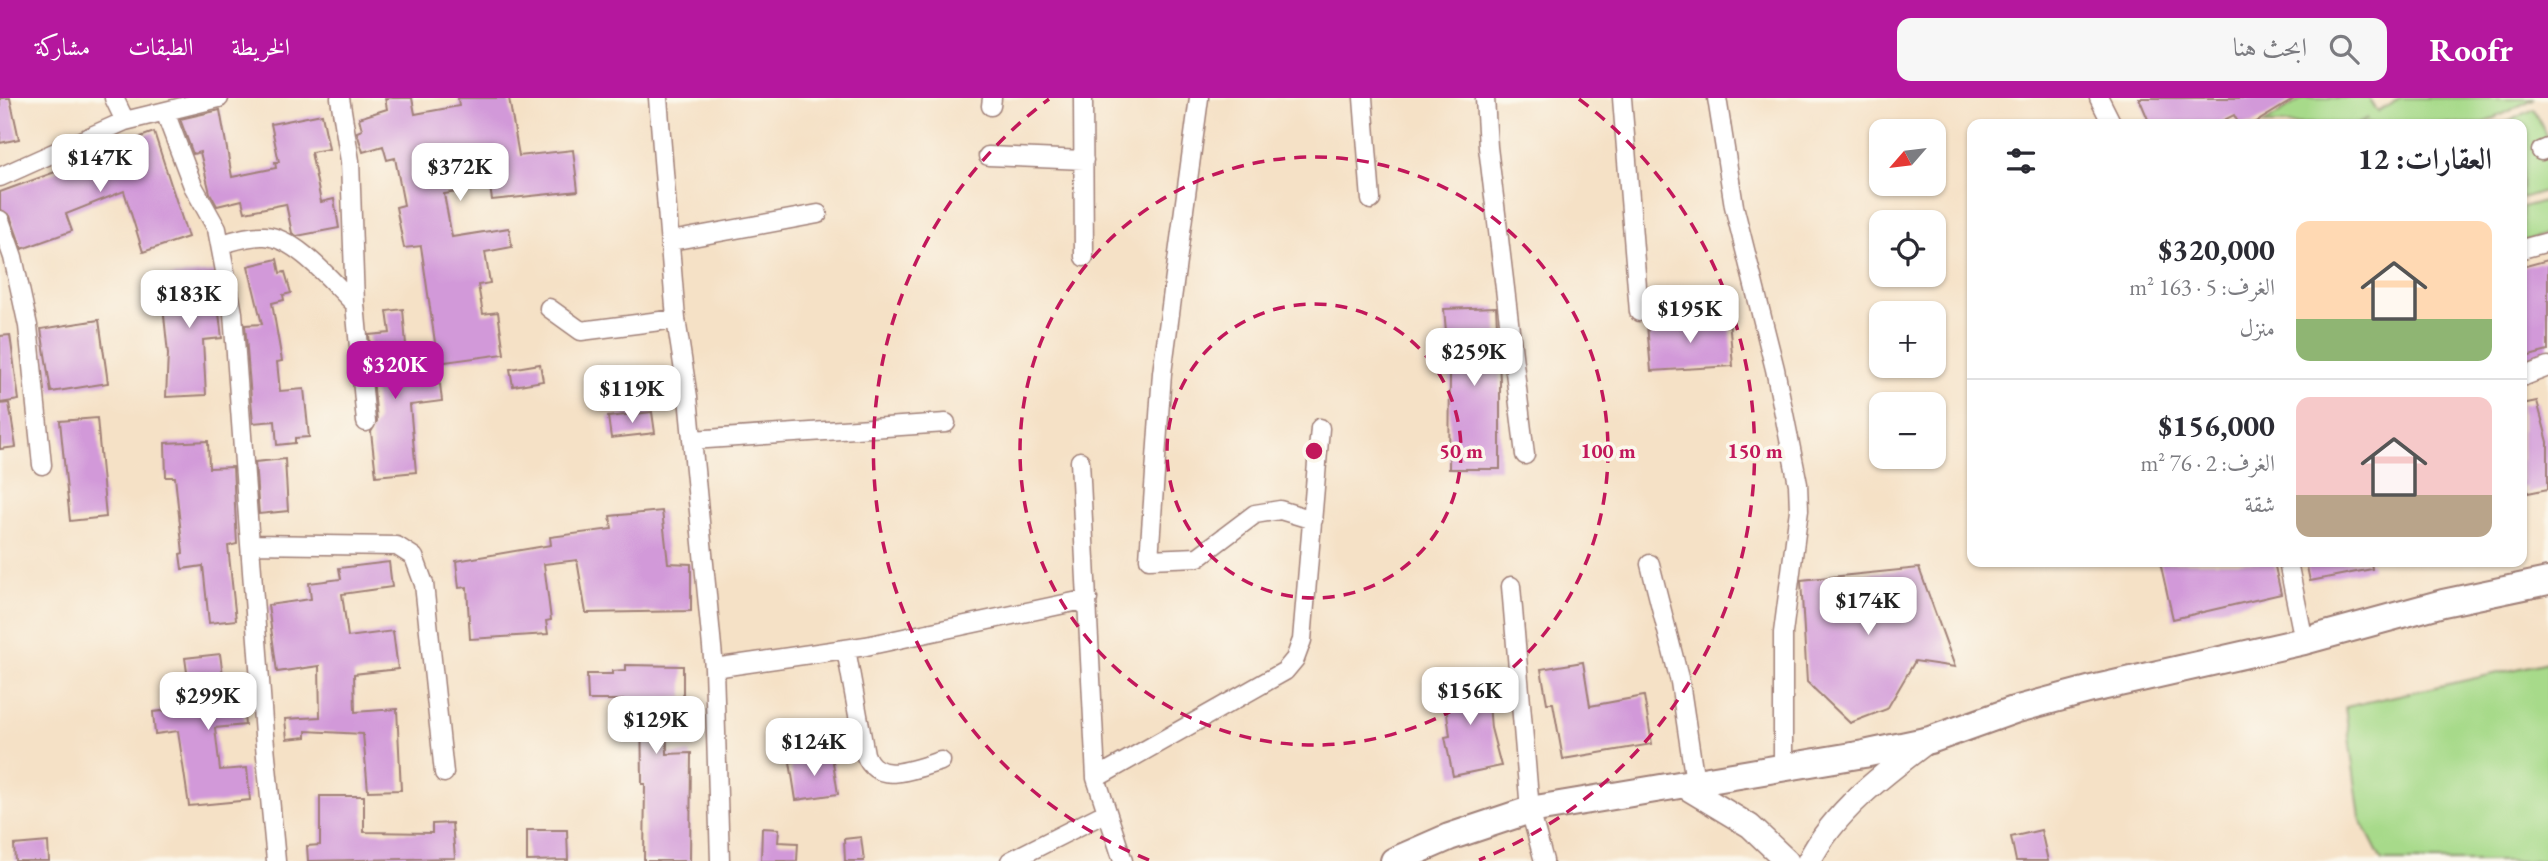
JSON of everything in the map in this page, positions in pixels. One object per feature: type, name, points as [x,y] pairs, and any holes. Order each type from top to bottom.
[{"type":"main road","points":[[1394,861],[1449,837],[1530,810],[1783,768],[1930,740],[2014,710],[2092,688],[2304,640],[2443,603],[2548,581]]},
{"type":"street","points":[[114,98],[125,121]]},
{"type":"street","points":[[0,177],[125,121],[165,112],[195,100],[219,98]]},
{"type":"street","points":[[340,98],[354,207],[355,304],[366,422]]},
{"type":"street","points":[[658,98],[676,320],[692,440],[714,668],[720,861]]},
{"type":"street","points":[[1083,98],[1084,257]]},
{"type":"street","points":[[1199,98],[1162,373],[1149,559],[1198,557],[1255,513],[1280,510],[1313,520]]},
{"type":"street","points":[[1363,98],[1371,200]]},
{"type":"street","points":[[1485,98],[1488,147],[1525,455]]},
{"type":"street","points":[[1622,98],[1628,207],[1639,312]]},
{"type":"street","points":[[1717,98],[1734,206],[1775,369],[1798,484],[1799,510],[1783,633],[1783,768]]},
{"type":"street","points":[[2099,98],[2110,119]]},
{"type":"street","points":[[165,112],[193,186],[222,244],[233,313],[276,861]]},
{"type":"street","points":[[988,156],[1084,160]]},
{"type":"street","points":[[671,241],[818,214]]},
{"type":"street","points":[[0,220],[13,257],[28,326],[42,465]]},
{"type":"street","points":[[222,244],[245,237],[267,236],[287,243],[310,260],[355,304]]},
{"type":"street","points":[[2527,247],[2548,242]]},
{"type":"street","points":[[548,307],[581,331],[676,320]]},
{"type":"street","points":[[2527,375],[2548,367]]},
{"type":"street","points":[[692,440],[946,424]]},
{"type":"street","points":[[1096,778],[1285,671],[1295,659],[1308,596],[1320,428]]},
{"type":"street","points":[[1080,461],[1096,778],[1123,861]]},
{"type":"street","points":[[250,544],[397,546],[414,557],[424,584],[444,773]]},
{"type":"street","points":[[1650,564],[1680,682],[1689,784],[1750,826],[1787,861]]},
{"type":"street","points":[[2289,567],[2304,640]]},
{"type":"street","points":[[1511,586],[1530,810],[1545,861]]},
{"type":"street","points":[[714,668],[846,649],[1088,600]]},
{"type":"street","points":[[846,649],[864,754],[871,768],[879,772],[894,772],[941,761]]},
{"type":"street","points":[[1809,861],[1846,811],[1888,771],[1930,740]]},
{"type":"street","points":[[1010,861],[1107,812]]},
{"type":"green space","points":[[2303,98],[2369,98],[2378,112],[2400,98],[2535,98],[2492,119],[2271,119]]},
{"type":"green space","points":[[2534,109],[2548,140],[2548,190],[2527,196],[2527,119],[2513,119]]},
{"type":"green space","points":[[2548,200],[2548,233],[2527,240],[2527,206]]},
{"type":"green space","points":[[2548,662],[2548,861],[2382,861],[2360,818],[2345,707]]},
{"type":"building","points":[[0,98],[10,98],[19,139],[0,143]]},
{"type":"building","points":[[385,98],[412,98],[415,114],[459,106],[458,98],[509,98],[519,156],[573,150],[578,191],[492,200],[490,187],[444,194],[452,237],[509,228],[512,247],[485,252],[490,283],[478,285],[483,314],[498,312],[504,354],[438,363],[421,246],[404,248],[396,207],[404,205],[395,158],[387,160],[383,146],[363,152],[357,132],[362,130],[359,118],[387,109]]},
{"type":"building","points":[[2139,98],[2296,98],[2261,119],[2236,119],[2234,115],[2226,119],[2148,119]]},
{"type":"building","points":[[220,110],[232,177],[276,168],[275,162],[279,162],[271,124],[322,114],[329,149],[311,152],[321,202],[334,199],[339,228],[297,236],[292,233],[286,204],[245,212],[242,200],[217,206],[210,193],[200,152],[193,154],[180,119]]},
{"type":"building","points":[[154,132],[188,237],[143,252],[124,191],[66,214],[72,231],[22,249],[10,216],[0,209],[0,192],[58,171],[55,165],[100,146],[102,151]]},
{"type":"building","points":[[277,259],[280,273],[285,272],[291,293],[283,295],[284,300],[272,303],[282,361],[277,362],[280,391],[304,389],[309,437],[295,438],[295,443],[277,445],[275,421],[253,423],[245,325],[262,324],[248,266]]},
{"type":"building","points":[[2548,260],[2548,351],[2527,357],[2527,266]]},
{"type":"building","points":[[214,272],[222,338],[203,340],[206,395],[166,397],[168,354],[160,277]]},
{"type":"building","points":[[1496,307],[1500,381],[1500,469],[1449,469],[1450,375],[1444,309]]},
{"type":"building","points":[[403,309],[406,345],[399,346],[402,382],[408,382],[409,387],[440,384],[442,401],[410,405],[416,472],[376,476],[371,432],[377,421],[369,335],[390,333],[387,311]]},
{"type":"building","points":[[1729,319],[1733,366],[1651,371],[1647,325]]},
{"type":"building","points":[[99,320],[108,383],[51,392],[41,329]]},
{"type":"building","points":[[10,335],[19,400],[0,403],[0,336]]},
{"type":"building","points":[[540,364],[543,381],[513,386],[510,369]]},
{"type":"building","points":[[2537,401],[2548,442],[2548,489],[2528,493],[2527,487],[2527,403]]},
{"type":"building","points":[[9,403],[16,447],[0,449],[0,404]]},
{"type":"building","points":[[652,412],[655,433],[611,438],[608,417]]},
{"type":"building","points":[[97,418],[106,517],[70,521],[60,421]]},
{"type":"building","points":[[208,441],[209,468],[233,467],[237,544],[228,546],[236,620],[209,623],[203,566],[182,569],[180,554],[183,553],[175,477],[166,477],[165,443]]},
{"type":"building","points":[[285,459],[288,511],[259,514],[255,462]]},
{"type":"building","points":[[662,511],[668,563],[691,564],[691,611],[586,613],[577,560],[544,564],[551,620],[546,621],[548,634],[470,639],[467,587],[459,588],[456,561],[551,545],[550,537],[612,529],[610,516]]},
{"type":"building","points":[[389,562],[392,587],[342,594],[348,637],[393,631],[398,669],[354,674],[355,712],[397,709],[401,790],[368,791],[363,734],[306,731],[306,737],[287,739],[285,719],[320,717],[319,666],[277,672],[268,605],[311,599],[309,583],[341,579],[339,568]]},
{"type":"building","points":[[2161,567],[2275,567],[2281,594],[2173,619]]},
{"type":"building","points":[[2307,567],[2372,567],[2372,569],[2310,581]]},
{"type":"building","points":[[1919,568],[1955,667],[1915,661],[1887,709],[1850,723],[1807,682],[1801,580]]},
{"type":"building","points":[[220,654],[223,676],[240,674],[245,725],[215,728],[220,770],[247,768],[250,800],[189,806],[178,731],[155,734],[153,712],[192,708],[185,658]]},
{"type":"building","points":[[1583,662],[1590,706],[1644,696],[1652,744],[1563,759],[1553,703],[1547,703],[1541,669]]},
{"type":"building","points":[[626,665],[683,666],[683,698],[666,698],[667,754],[691,753],[690,861],[644,861],[645,784],[642,784],[641,700],[588,700],[587,674],[612,674],[612,671],[626,670]]},
{"type":"building","points":[[1487,679],[1491,728],[1501,766],[1453,776],[1445,737],[1450,736],[1443,683]]},
{"type":"building","points":[[832,756],[838,794],[796,800],[790,762]]},
{"type":"building","points":[[320,796],[364,796],[364,832],[432,833],[432,824],[452,823],[455,858],[308,861],[307,846],[320,845]]},
{"type":"building","points":[[762,828],[779,829],[778,842],[798,843],[797,861],[761,861]]},
{"type":"building","points":[[527,830],[567,830],[568,860],[527,861]]},
{"type":"building","points":[[2041,830],[2048,861],[2016,861],[2011,837]]},
{"type":"building","points":[[861,837],[864,861],[845,861],[844,839]]},
{"type":"building","points":[[48,842],[49,861],[15,861],[14,845]]}]
